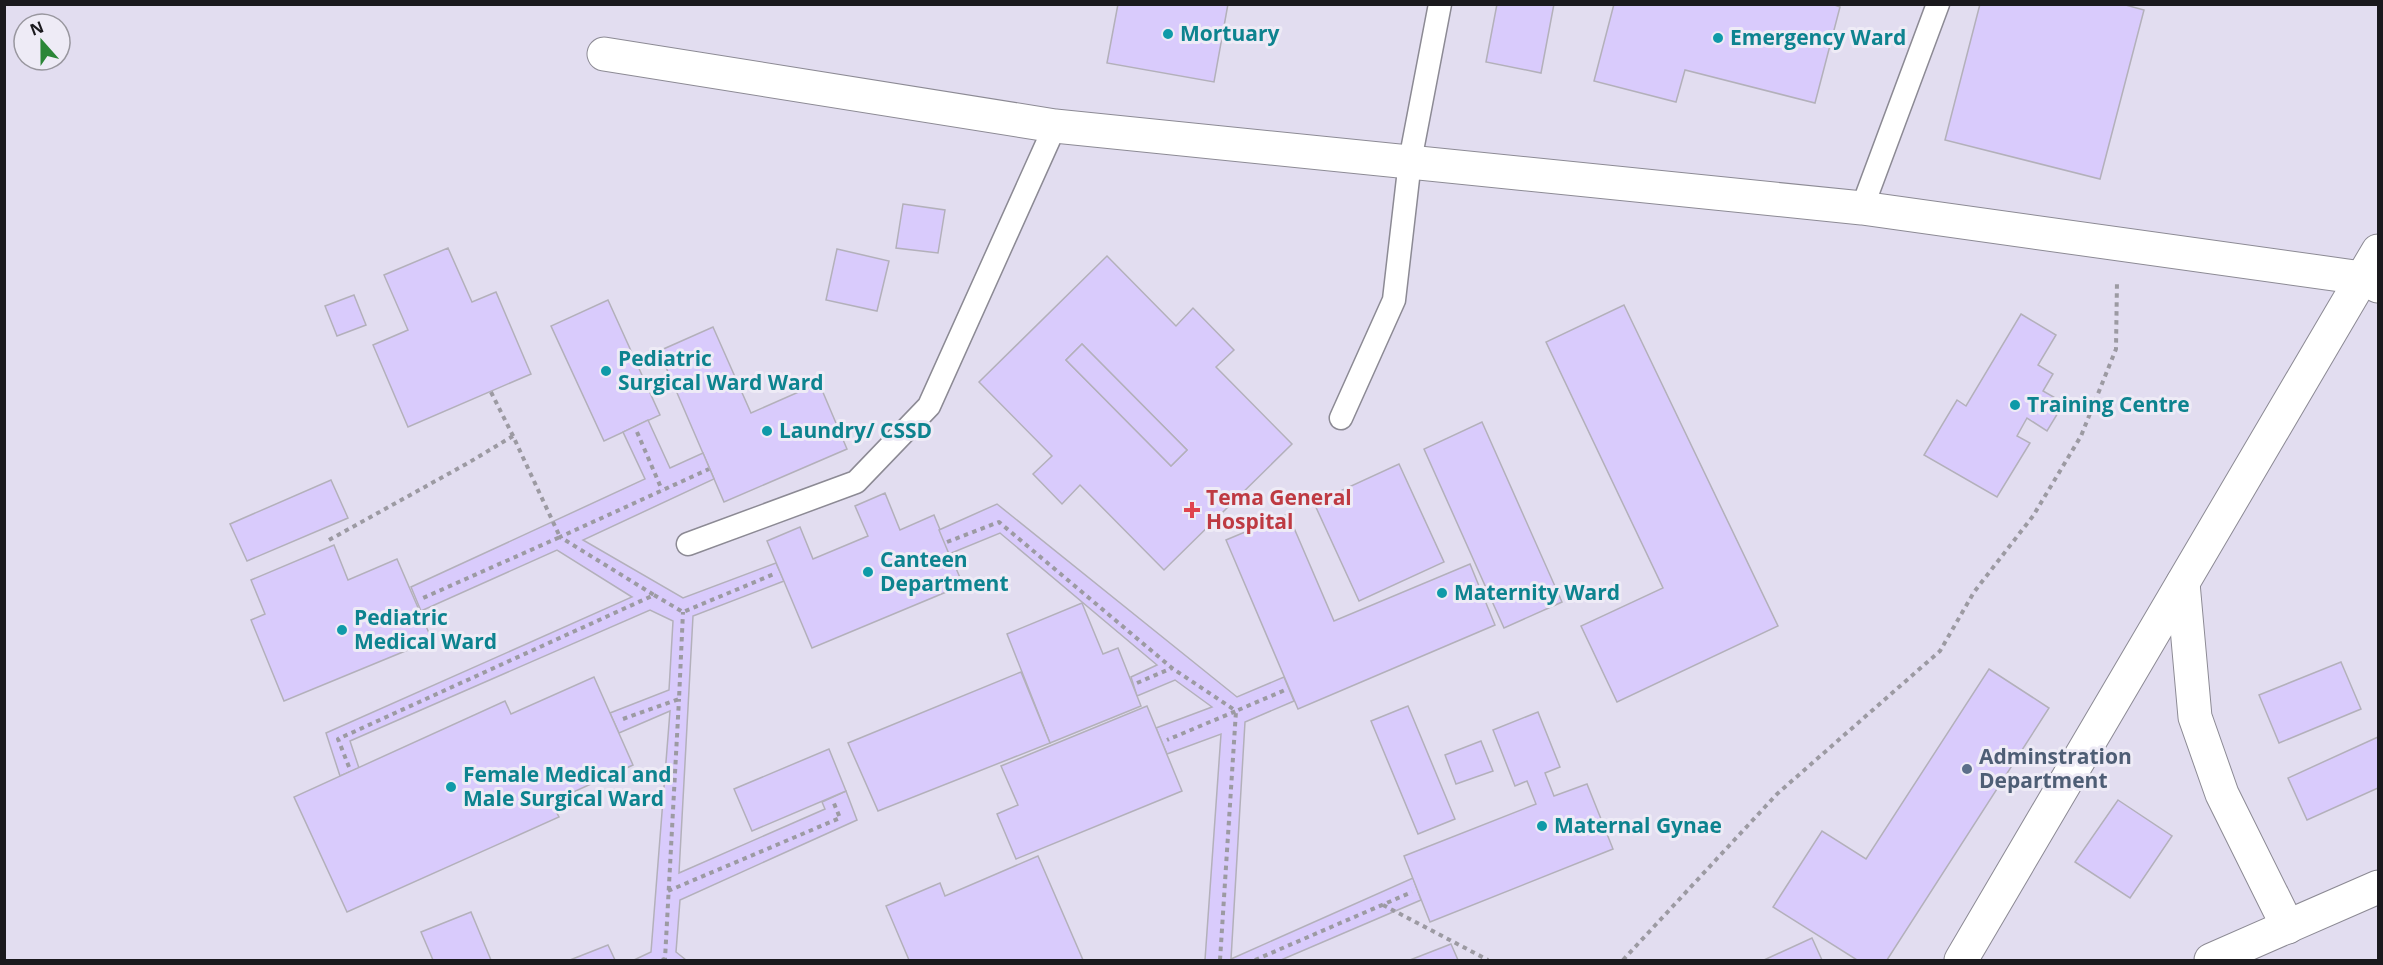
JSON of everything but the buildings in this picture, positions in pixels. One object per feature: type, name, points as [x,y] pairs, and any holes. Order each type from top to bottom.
[{"type":"street","points":[[604,54],[1055,126],[1862,208],[2118,245],[2373,272],[2183,583],[1961,960]]},
{"type":"street","points":[[2183,583],[2195,717],[2222,794],[2288,927]]},
{"type":"street","points":[[2211,960],[2379,887]]},
{"type":"lane","points":[[1341,418],[1394,300],[1410,161],[1440,4]]},
{"type":"lane","points":[[1862,208],[1938,4]]},
{"type":"lane","points":[[688,544],[856,482],[929,406],[1055,126]]},
{"type":"path","points":[[1623,960],[1777,794],[1940,651],[1974,592],[2033,516],[2081,436],[2116,349],[2118,245]]},
{"type":"path","points":[[491,392],[560,537],[682,612]]},
{"type":"path","points":[[638,432],[662,490]]},
{"type":"path","points":[[329,540],[513,436]]},
{"type":"path","points":[[423,598],[710,469]]},
{"type":"path","points":[[947,542],[999,522],[1172,668],[1236,711]]},
{"type":"path","points":[[682,612],[774,573]]},
{"type":"path","points":[[349,767],[338,739],[654,595]]},
{"type":"path","points":[[664,960],[682,612]]},
{"type":"path","points":[[1137,683],[1172,668]]},
{"type":"path","points":[[1167,740],[1285,690]]},
{"type":"path","points":[[623,719],[679,699]]},
{"type":"path","points":[[1220,960],[1236,711]]},
{"type":"path","points":[[668,891],[840,818],[832,801]]},
{"type":"path","points":[[1256,960],[1412,892]]},
{"type":"path","points":[[1383,905],[1488,960]]},
{"type":"shaded area","name":"Tema General Hospital","points":[[5,5],[2378,5],[2378,960],[5,960]]},
{"type":"place","name":"Mortuary","points":[[1168,34]]},
{"type":"place","name":"Emergency Ward","points":[[1718,38]]},
{"type":"place","name":"Pediatric Surgical Ward Ward","points":[[606,371]]},
{"type":"place","name":"Training Centre","points":[[2015,405]]},
{"type":"place","name":"Laundry/ CSSD","points":[[767,431]]},
{"type":"place","name":"Tema General Hospital","points":[[1192,510]]},
{"type":"place","name":"Canteen Department","points":[[868,572]]},
{"type":"place","name":"Maternity Ward","points":[[1442,593]]},
{"type":"place","name":"Pediatric Medical Ward","points":[[342,630]]},
{"type":"place","name":"Adminstration Department","points":[[1967,769]]},
{"type":"place","name":"Female Medical and Male Surgical Ward","points":[[451,787]]},
{"type":"place","name":"Maternal Gynae","points":[[1542,826]]}]
